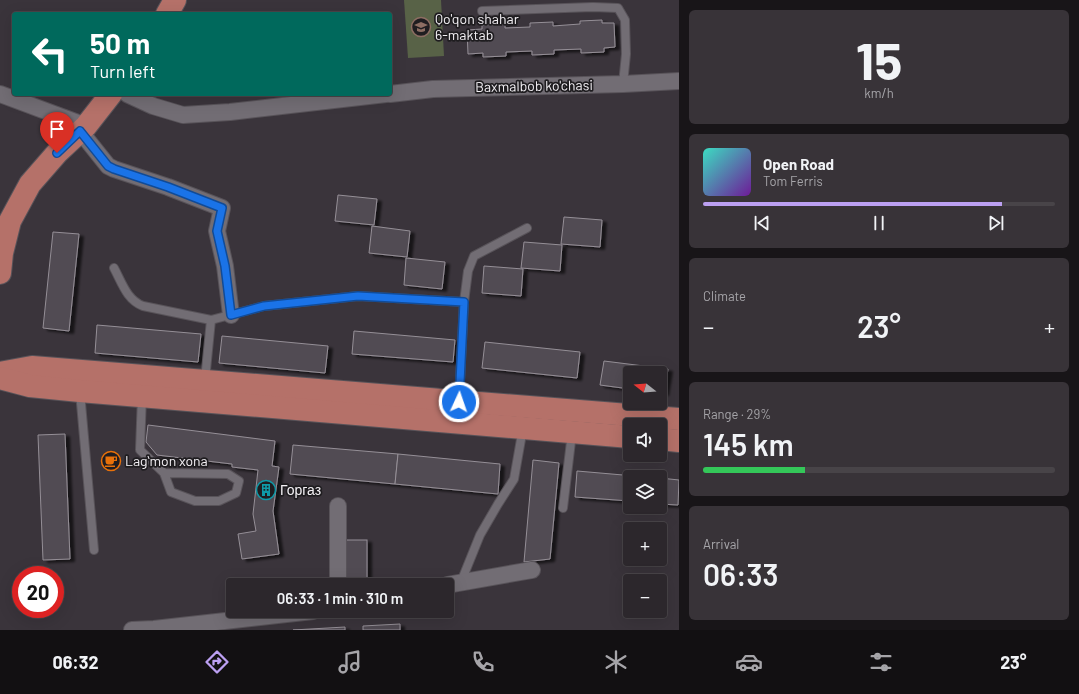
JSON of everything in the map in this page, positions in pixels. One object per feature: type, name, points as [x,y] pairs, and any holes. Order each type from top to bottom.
[{"type":"main road","points":[[168,12],[175,0]]},
{"type":"main road","points":[[0,273],[2,253],[10,221],[30,184],[57,153],[83,129],[109,96]]},
{"type":"main road","points":[[0,373],[32,368],[679,419]]},
{"type":"main road","points":[[0,378],[30,386],[80,391],[623,436]]},
{"type":"main road","points":[[667,440],[679,441]]},
{"type":"street","name":"Baxmalbob ko'chasi","points":[[392,94],[433,89],[679,81]]},
{"type":"street","points":[[0,94],[83,129],[108,166],[222,208],[217,231],[225,266],[231,315]]},
{"type":"street","points":[[131,96],[153,106],[183,115],[230,112],[369,96]]},
{"type":"street","points":[[338,506],[338,578]]},
{"type":"street","points":[[454,584],[532,570]]},
{"type":"street","points":[[132,630],[154,629],[251,618]]},
{"type":"lane","points":[[482,11],[593,7],[618,8],[625,20],[626,54],[623,84]]},
{"type":"lane","points":[[459,402],[464,302],[468,271],[474,256],[527,228]]},
{"type":"lane","points":[[114,268],[130,298],[136,303],[143,306],[211,320],[264,306],[358,296],[464,302]]},
{"type":"lane","points":[[205,381],[211,320]]},
{"type":"lane","points":[[80,391],[94,550]]},
{"type":"lane","points":[[142,395],[140,450],[164,473],[171,492],[194,502],[219,501],[236,493],[239,482],[228,474],[164,473]]},
{"type":"lane","points":[[454,584],[480,535],[514,479],[523,428]]},
{"type":"lane","points":[[563,508],[572,432]]},
{"type":"green space","points":[[404,0],[441,0],[444,56],[408,58]]},
{"type":"building","points":[[602,20],[602,23],[614,23],[615,47],[604,48],[604,52],[581,53],[581,49],[554,50],[554,54],[532,55],[532,51],[506,52],[506,56],[483,57],[483,53],[468,54],[467,30],[482,29],[482,25],[505,24],[505,28],[530,27],[530,23],[553,22],[553,26],[580,24],[580,21]]},
{"type":"building","points":[[338,195],[377,199],[374,225],[335,221]]},
{"type":"building","points":[[564,217],[602,220],[600,247],[561,244]]},
{"type":"building","points":[[372,226],[410,231],[407,257],[369,253]]},
{"type":"building","points":[[53,232],[79,234],[69,331],[43,328]]},
{"type":"building","points":[[524,242],[562,245],[560,271],[521,268]]},
{"type":"building","points":[[406,258],[445,262],[442,289],[404,285]]},
{"type":"building","points":[[484,266],[523,269],[521,296],[482,293]]},
{"type":"building","points":[[97,325],[201,334],[198,362],[95,353]]},
{"type":"building","points":[[354,331],[455,340],[453,362],[352,354]]},
{"type":"building","points":[[222,336],[328,346],[325,373],[219,363]]},
{"type":"building","points":[[485,342],[580,352],[577,378],[482,368]]},
{"type":"building","points":[[604,361],[644,366],[623,366],[623,388],[600,385]]},
{"type":"building","name":"Горгаз","points":[[148,425],[275,441],[272,466],[279,467],[273,511],[279,554],[242,559],[238,534],[256,531],[253,514],[258,470],[232,467],[232,464],[157,455],[146,442]]},
{"type":"building","points":[[65,434],[70,559],[43,560],[38,435]]},
{"type":"building","points":[[293,445],[398,454],[395,484],[290,474]]},
{"type":"building","points":[[398,454],[500,464],[498,494],[395,484]]},
{"type":"building","points":[[533,460],[559,463],[550,559],[524,562]]},
{"type":"building","points":[[577,471],[623,475],[623,500],[575,497]]},
{"type":"building","points":[[667,479],[679,480],[678,505],[667,504]]},
{"type":"building","points":[[346,540],[367,540],[367,578],[346,578]]},
{"type":"building","points":[[400,624],[400,630],[363,630],[363,626]]},
{"type":"building","points":[[345,627],[345,630],[293,630]]},
{"type":"place","name":"Qo'qon shahar 6-maktab","points":[[421,27]]},
{"type":"place","name":"Lagʻmon xona","points":[[111,461]]},
{"type":"place","name":"Горгаз","points":[[266,490]]},
{"type":"route","points":[[57,153],[80,131],[108,166],[222,208],[217,231],[225,266],[231,315],[264,306],[358,296],[464,302],[459,402]]}]
